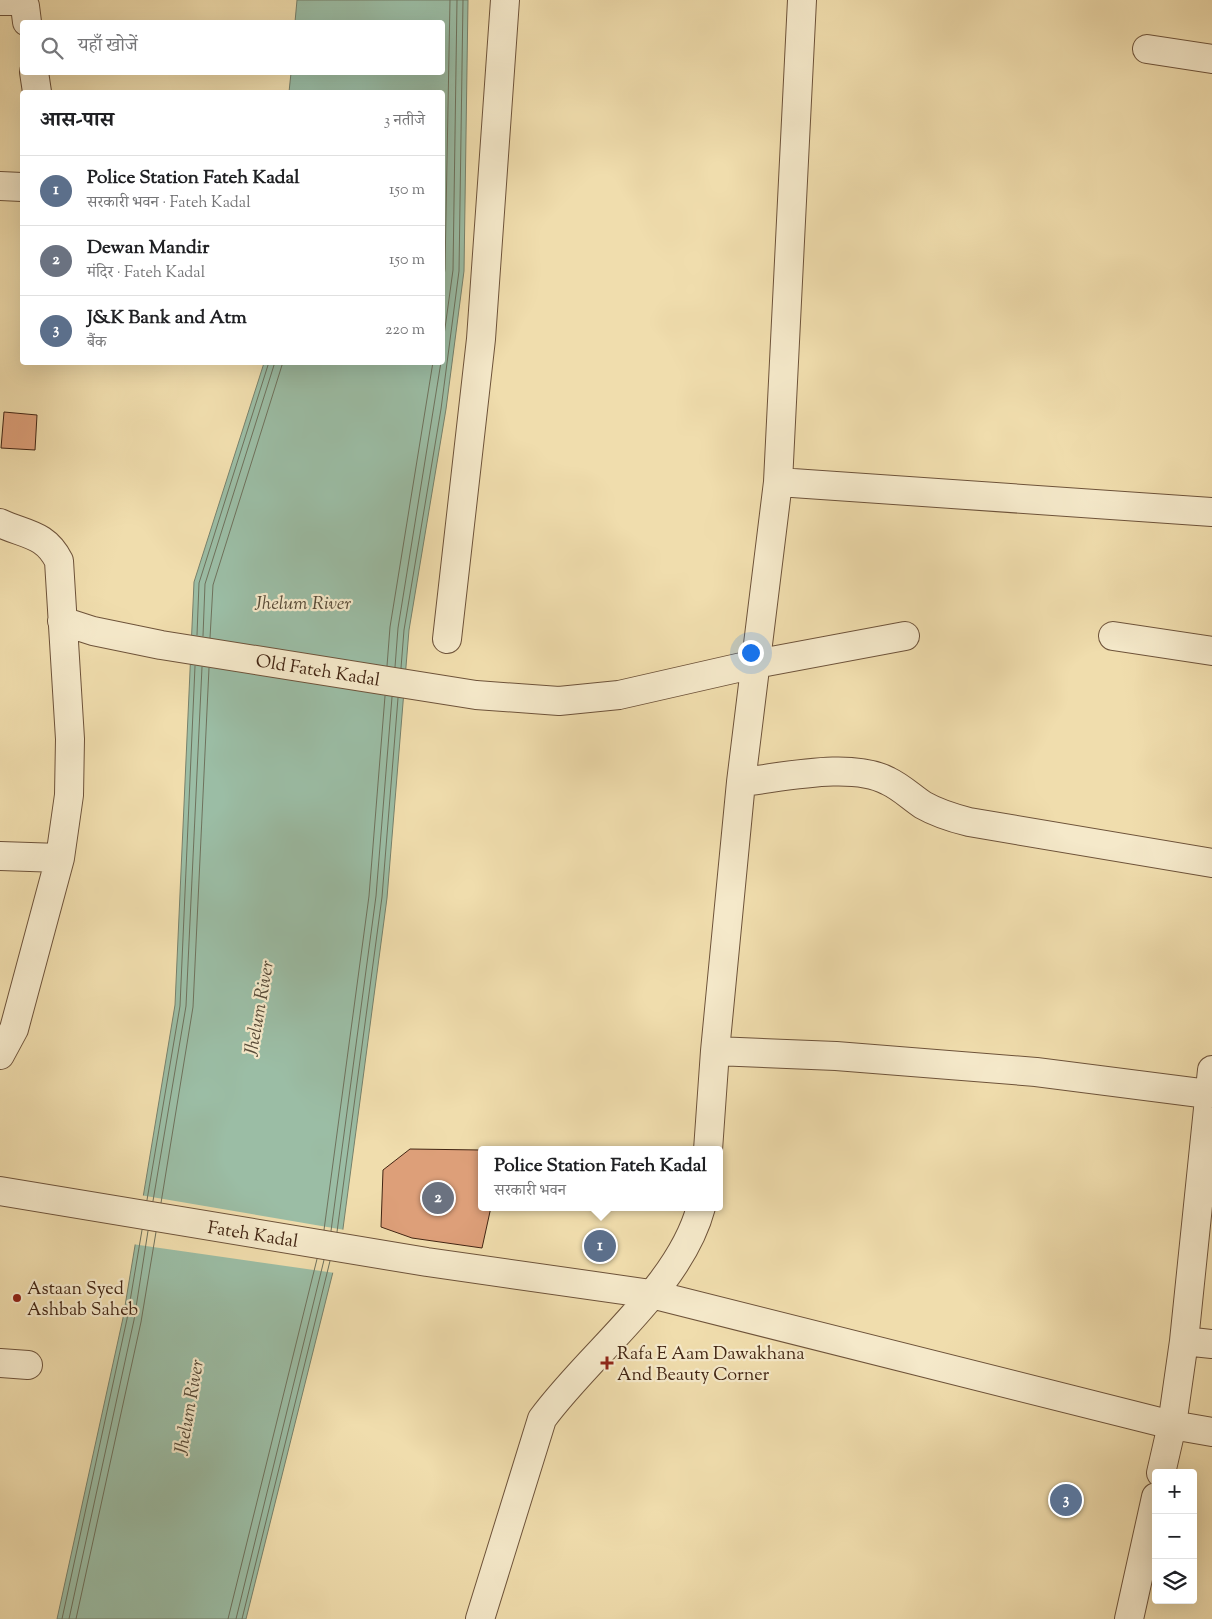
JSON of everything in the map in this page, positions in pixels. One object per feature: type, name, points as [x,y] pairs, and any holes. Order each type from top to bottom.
[{"type":"street","points":[[447,639],[481,339],[505,0]]},
{"type":"street","points":[[708,1146],[715,1050],[741,782],[778,482],[802,0]]},
{"type":"street","points":[[0,1],[22,1],[25,6],[27,20]]},
{"type":"street","points":[[1147,49],[1212,59]]},
{"type":"street","points":[[34,75],[37,90]]},
{"type":"street","points":[[0,186],[20,187]]},
{"type":"street","points":[[778,482],[1212,512]]},
{"type":"street","points":[[0,523],[26,532],[52,548],[59,561],[70,738],[69,795],[60,858],[14,1029],[0,1055]]},
{"type":"street","name":"Old Fateh Kadal","points":[[62,621],[100,633],[161,645],[476,695],[559,702],[619,696],[755,664],[905,636]]},
{"type":"street","points":[[1113,636],[1212,651]]},
{"type":"street","points":[[741,782],[824,773],[869,774],[888,780],[924,805],[940,813],[969,822],[1212,864]]},
{"type":"street","points":[[0,856],[60,858]]},
{"type":"street","points":[[715,1050],[836,1056],[1036,1072],[1210,1082],[1184,1341],[1172,1425],[1162,1469]]},
{"type":"street","name":"Fateh Kadal","points":[[0,1191],[427,1262],[651,1294],[1172,1425],[1212,1432]]},
{"type":"street","points":[[480,1619],[542,1419],[559,1397],[651,1294],[687,1246],[700,1211]]},
{"type":"street","points":[[1184,1341],[1212,1344]]},
{"type":"street","points":[[0,1363],[28,1365]]},
{"type":"street","points":[[1129,1619],[1152,1514]]},
{"type":"water","name":"Jhelum River","points":[[297,0],[468,0],[464,271],[446,409],[409,630],[387,898],[342,1236],[246,1619],[57,1619],[123,1318],[175,1005],[194,582],[263,365],[445,365],[445,90],[289,90],[291,75],[445,75],[445,20],[295,20]]},
{"type":"pier","points":[[140,1195],[345,1230],[335,1273],[132,1244]]},
{"type":"building","points":[[4,412],[37,415],[35,450],[1,448]]},
{"type":"building","points":[[410,1149],[478,1150],[478,1211],[490,1211],[482,1248],[412,1238],[381,1227],[383,1170]]},
{"type":"place","name":"Dewan Mandir","points":[[438,1198]]},
{"type":"place","name":"Police Station Fateh Kadal","points":[[600,1246]]},
{"type":"place","name":"Astaan Syed Ashbab Saheb","points":[[17,1298]]},
{"type":"place","name":"Rafa E Aam Dawakhana And Beauty Corner","points":[[607,1363]]},
{"type":"place","name":"J&K Bank and Atm","points":[[1066,1500]]}]
